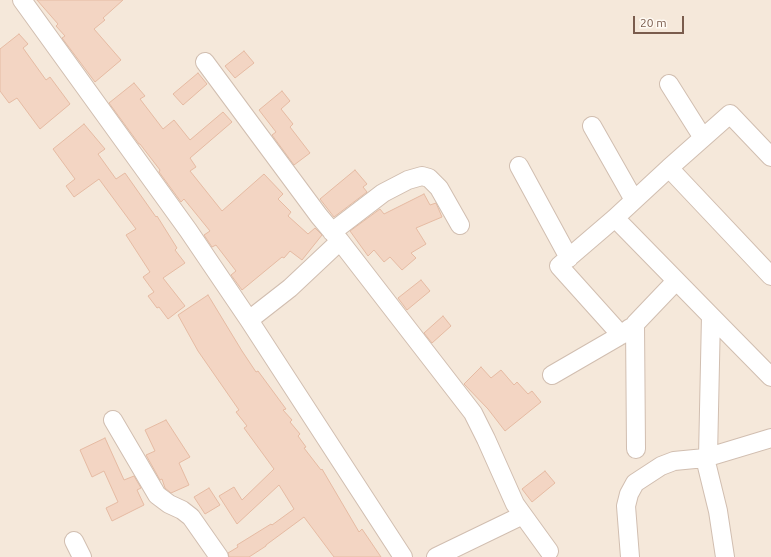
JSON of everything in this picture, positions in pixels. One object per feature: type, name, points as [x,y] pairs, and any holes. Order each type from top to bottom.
[{"type":"street","points":[[22,0],[188,230],[249,320],[403,557]]},
{"type":"street","points":[[205,62],[319,216],[473,413],[515,504],[549,551]]},
{"type":"street","points":[[669,84],[704,138]]},
{"type":"street","points":[[621,335],[559,266],[615,218],[730,114],[771,157]]},
{"type":"street","points":[[592,126],[634,200]]},
{"type":"street","points":[[519,166],[569,258]]},
{"type":"street","points":[[669,168],[771,276]]},
{"type":"street","points":[[249,320],[290,288],[336,237],[383,193],[408,180],[422,176],[430,178],[438,188],[460,225]]},
{"type":"street","points":[[615,218],[771,377]]},
{"type":"street","points":[[552,375],[621,335],[635,324],[676,281]]},
{"type":"street","points":[[711,316],[707,457],[718,511],[725,557]]},
{"type":"street","points":[[635,324],[636,449]]},
{"type":"street","points":[[113,420],[157,495],[169,504],[192,517],[219,557]]},
{"type":"street","points":[[630,557],[626,506],[629,494],[635,483],[660,466],[674,461],[707,457],[771,438]]},
{"type":"street","points":[[436,557],[523,515]]},
{"type":"street","points":[[74,541],[82,557]]},
{"type":"shaded area","points":[[0,0],[771,0],[771,557],[0,557]]},
{"type":"building","points":[[37,0],[123,0],[103,18],[105,20],[94,29],[121,60],[95,82],[62,38],[65,36],[56,26],[58,24]]},
{"type":"building","points":[[19,34],[28,44],[23,48],[46,80],[50,77],[70,104],[40,129],[17,98],[9,103],[0,91],[0,49]]},
{"type":"building","points":[[244,51],[254,63],[235,78],[225,66]]},
{"type":"building","points":[[198,73],[207,84],[183,105],[173,94]]},
{"type":"building","points":[[134,83],[145,96],[140,99],[163,129],[174,120],[190,140],[223,112],[232,122],[190,158],[196,167],[190,171],[222,211],[264,174],[283,194],[278,199],[291,212],[288,216],[308,234],[315,228],[322,235],[302,260],[290,251],[284,258],[282,257],[242,290],[231,275],[236,271],[216,245],[212,247],[204,235],[210,231],[184,199],[181,202],[159,172],[160,170],[109,103]]},
{"type":"building","points":[[282,91],[290,101],[281,109],[293,124],[290,127],[310,153],[294,165],[272,135],[276,132],[259,110]]},
{"type":"building","points":[[84,124],[105,149],[98,154],[116,179],[125,173],[156,217],[157,216],[177,248],[175,250],[185,263],[163,278],[185,306],[168,319],[148,296],[154,292],[143,277],[150,272],[126,235],[136,229],[99,179],[74,197],[66,186],[75,179],[53,149]]},
{"type":"building","points":[[355,170],[367,184],[363,187],[367,192],[334,217],[320,199]]},
{"type":"building","points":[[424,194],[430,205],[436,203],[442,217],[416,228],[426,244],[411,253],[416,258],[402,270],[390,257],[384,262],[374,250],[368,256],[350,231],[380,209],[384,214]]},
{"type":"building","points":[[421,280],[430,291],[407,310],[398,298]]},
{"type":"building","points":[[208,295],[256,372],[258,371],[286,409],[283,410],[292,420],[290,422],[300,434],[298,436],[306,447],[304,448],[321,470],[322,469],[359,532],[362,529],[381,557],[334,557],[304,517],[249,557],[229,557],[228,553],[238,547],[237,545],[271,524],[272,525],[294,509],[279,485],[237,524],[219,496],[234,487],[242,500],[274,469],[244,428],[247,426],[236,412],[239,410],[198,351],[178,315]]},
{"type":"building","points":[[443,316],[451,326],[432,343],[424,333]]},
{"type":"building","points":[[481,367],[491,378],[501,370],[514,385],[517,382],[528,394],[532,391],[541,402],[505,431],[488,409],[464,384]]},
{"type":"building","points":[[166,420],[190,457],[179,463],[189,485],[171,493],[165,488],[162,479],[160,480],[146,455],[155,451],[145,430]]},
{"type":"building","points":[[105,438],[124,480],[134,476],[141,488],[137,490],[144,505],[112,521],[106,508],[118,502],[104,471],[92,477],[80,450]]},
{"type":"building","points":[[545,471],[555,483],[532,502],[522,489]]},
{"type":"building","points":[[209,488],[220,505],[205,514],[194,497]]}]
